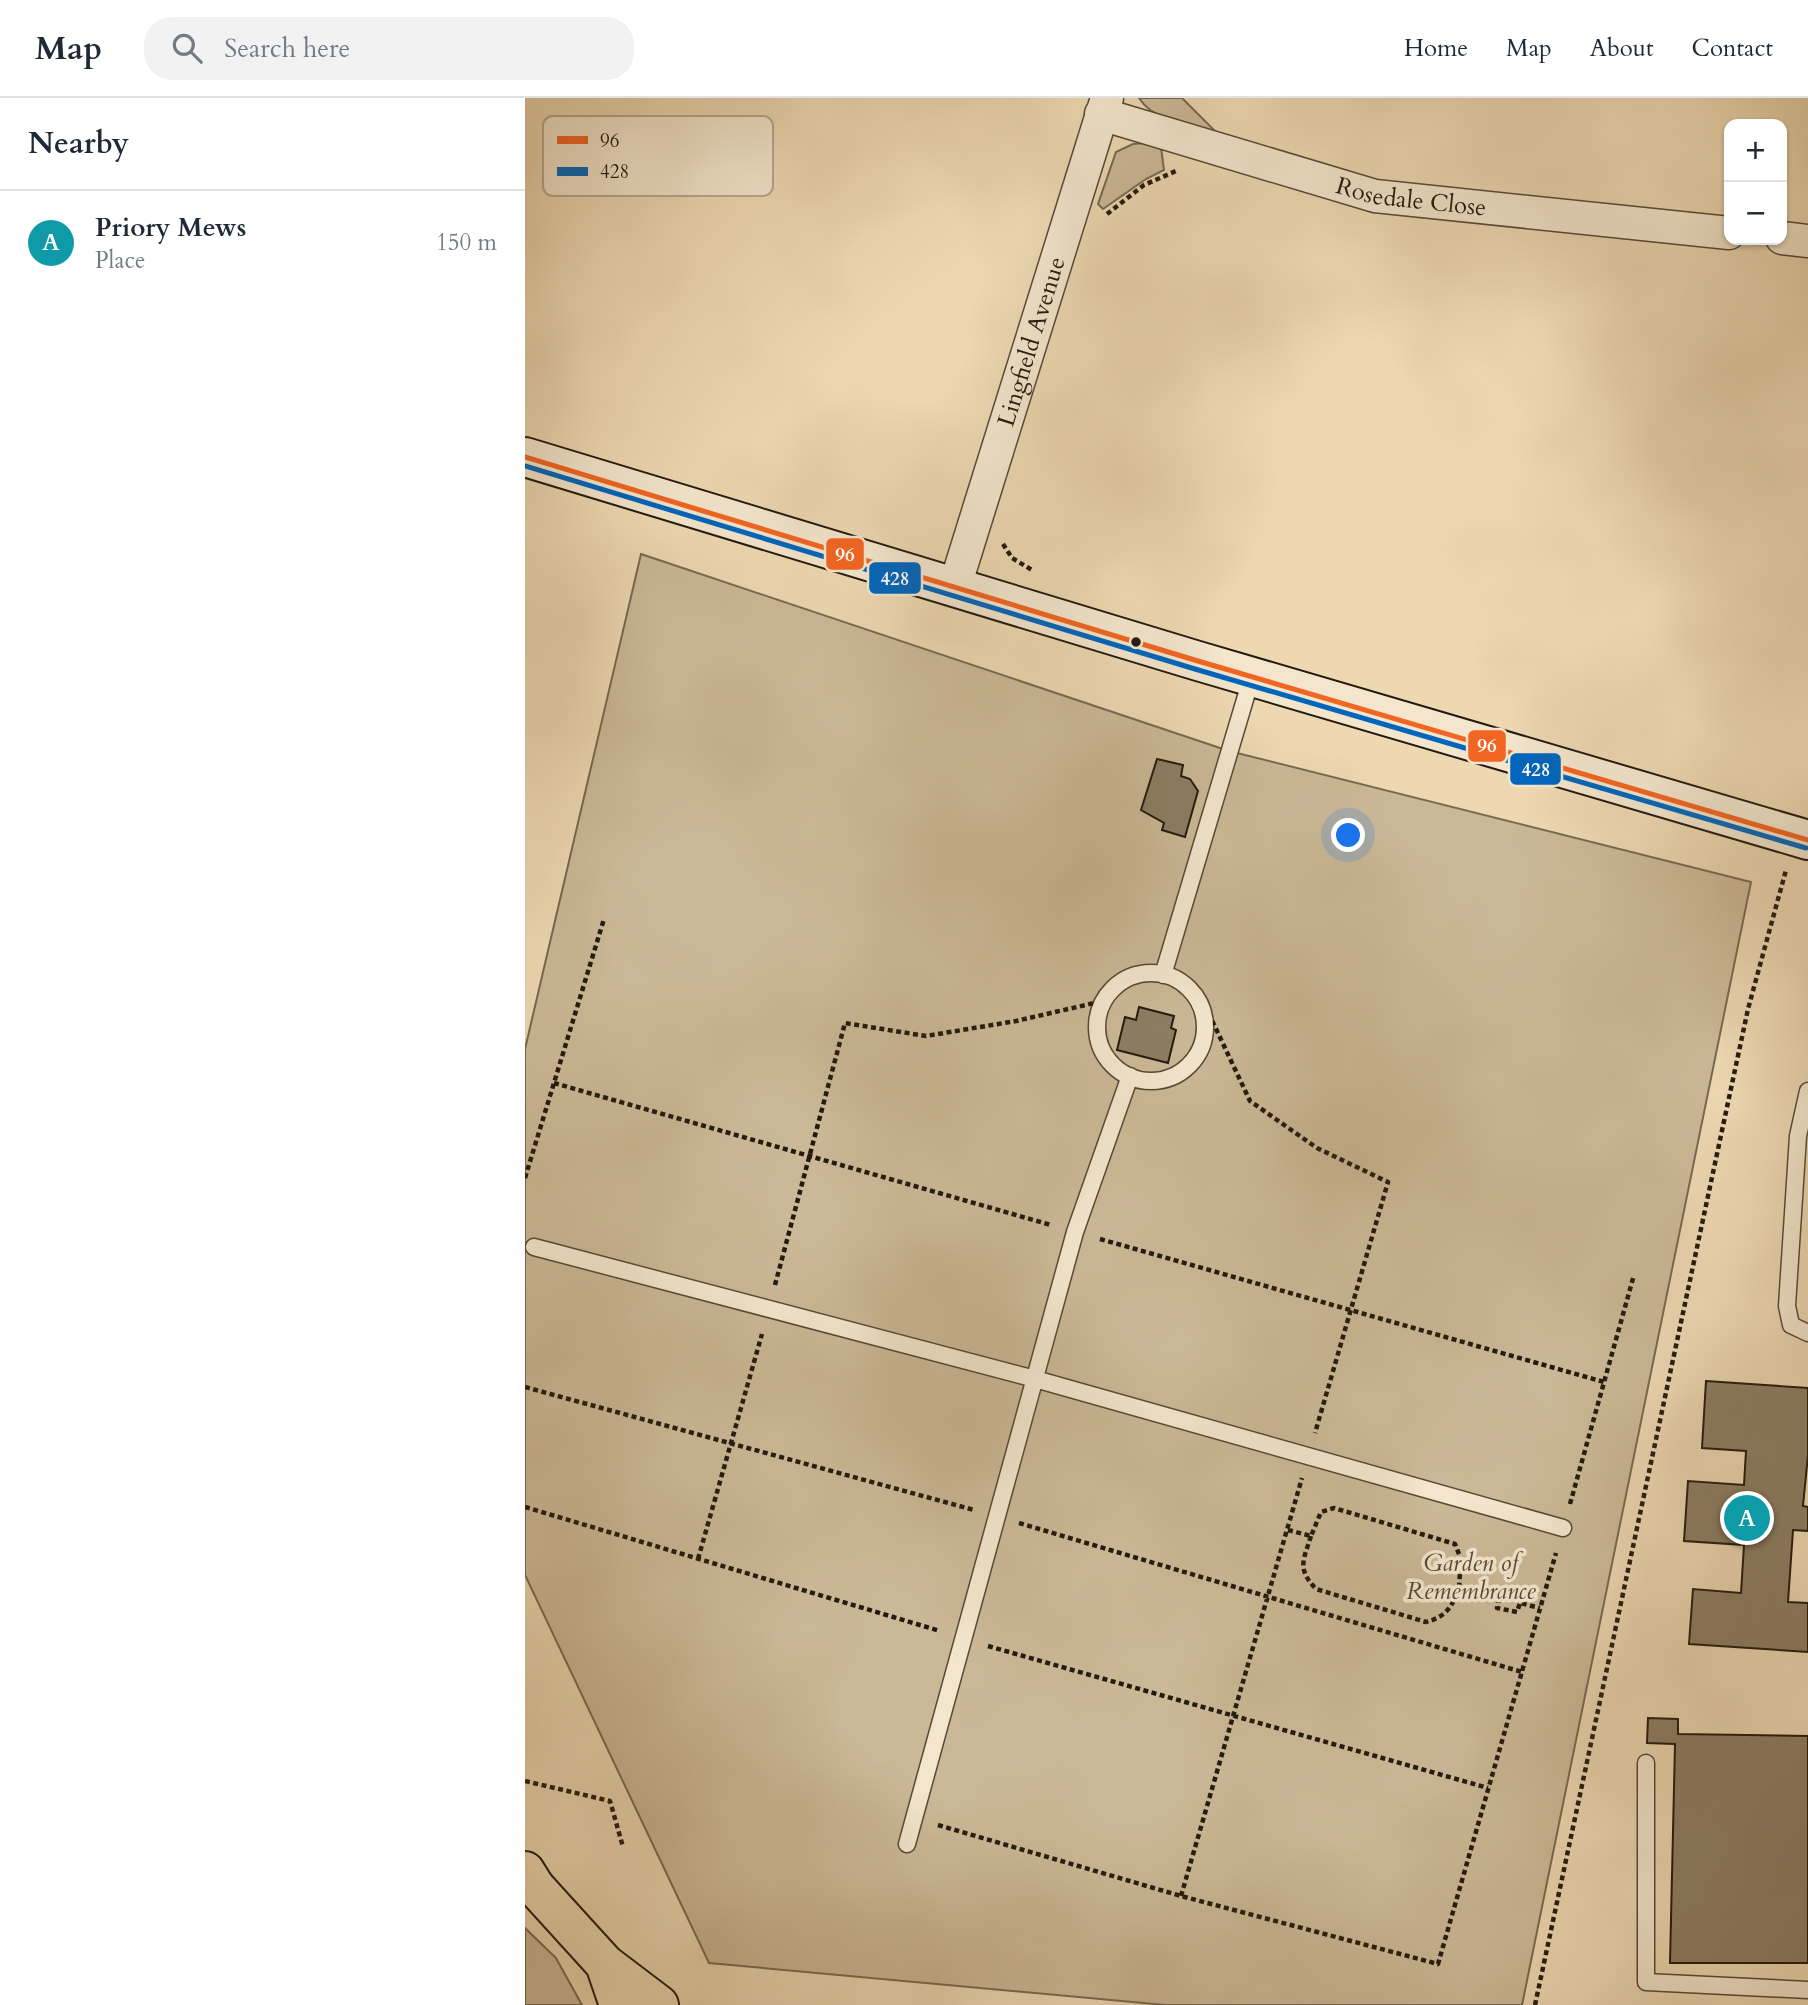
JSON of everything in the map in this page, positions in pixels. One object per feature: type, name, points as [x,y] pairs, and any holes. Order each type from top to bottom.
[{"type":"main road","points":[[525,457],[1801,838]]},
{"type":"main road","points":[[528,1881],[605,1964],[659,2005]]},
{"type":"main road","points":[[605,1964],[619,2005]]},
{"type":"street","name":"Rosedale Close","points":[[1104,106],[1375,196],[1724,232]]},
{"type":"street","name":"Lingfield Avenue","points":[[955,586],[1104,106]]},
{"type":"street","points":[[1787,239],[1808,241]]},
{"type":"lane","points":[[1163,975],[1252,676]]},
{"type":"lane","points":[[1140,974],[1163,975],[1181,983],[1193,993],[1201,1007],[1205,1024],[1203,1041],[1192,1063],[1163,1080],[1130,1076],[1115,1067],[1100,1045],[1098,1018],[1103,1002],[1122,981],[1140,974]]},
{"type":"lane","points":[[907,1844],[1075,1232],[1130,1076]]},
{"type":"lane","points":[[1808,1091],[1798,1136],[1787,1306],[1791,1325],[1808,1333]]},
{"type":"lane","points":[[534,1247],[1035,1379],[1563,1528]]},
{"type":"lane","points":[[1646,1763],[1646,1982],[1808,1990]]},
{"type":"path","points":[[998,537],[1012,558],[1040,575]]},
{"type":"path","points":[[1535,2005],[1748,1009],[1801,838]]},
{"type":"path","points":[[525,1178],[604,919]]},
{"type":"path","points":[[1181,1896],[1388,1182],[1317,1148],[1250,1101],[1209,1014],[1193,993]]},
{"type":"path","points":[[698,1559],[769,1309],[845,1023],[926,1036],[1016,1021],[1103,1002]]},
{"type":"path","points":[[914,1818],[1181,1896],[1438,1964],[1634,1275]]},
{"type":"path","points":[[525,1387],[997,1517],[1522,1672]]},
{"type":"path","points":[[525,1507],[963,1639],[1489,1788]]},
{"type":"path","points":[[1333,1508],[1455,1544],[1461,1559],[1459,1587],[1453,1606],[1439,1619],[1426,1622],[1316,1589],[1304,1577],[1302,1564],[1311,1536],[1321,1512],[1333,1508]]},
{"type":"path","points":[[1287,1530],[1311,1536]]},
{"type":"path","points":[[1459,1587],[1499,1598]]},
{"type":"path","points":[[1502,1590],[1522,1595],[1520,1603],[1517,1612],[1497,1608],[1502,1590]]},
{"type":"path","points":[[1520,1603],[1540,1608]]},
{"type":"path","points":[[525,1781],[610,1801],[623,1847]]},
{"type":"green space","points":[[1139,98],[1182,98],[1217,133],[1163,118]]},
{"type":"green space","points":[[1146,143],[1161,147],[1164,170],[1146,179],[1103,209],[1098,204],[1116,152],[1133,144]]},
{"type":"green space","name":"Garden of Remembrance","points":[[641,554],[1229,751],[1751,882],[1522,2005],[1165,2005],[709,1963],[525,1575],[525,1049]]},
{"type":"green space","points":[[525,1928],[556,1958],[582,2005],[525,2005]]},
{"type":"building","points":[[1157,759],[1183,765],[1181,776],[1190,779],[1198,791],[1185,837],[1162,830],[1164,823],[1141,810]]},
{"type":"building","points":[[1139,1007],[1174,1016],[1171,1028],[1176,1030],[1168,1063],[1117,1050],[1125,1017],[1136,1020]]},
{"type":"building","points":[[1706,1381],[1808,1388],[1808,1455],[1803,1506],[1808,1507],[1808,1531],[1793,1530],[1788,1602],[1808,1603],[1808,1652],[1689,1644],[1693,1589],[1741,1593],[1744,1545],[1684,1541],[1688,1481],[1744,1485],[1746,1451],[1702,1448]]},
{"type":"building","points":[[1648,1718],[1678,1719],[1678,1734],[1808,1736],[1808,1963],[1670,1963],[1675,1744],[1647,1743]]},
{"type":"transit line","name":"96","points":[[525,457],[1198,661],[1808,840]]},
{"type":"transit line","name":"428","points":[[525,466],[1195,669],[1806,848]]},
{"type":"place","name":"Priory Mews","points":[[1747,1518]]}]
